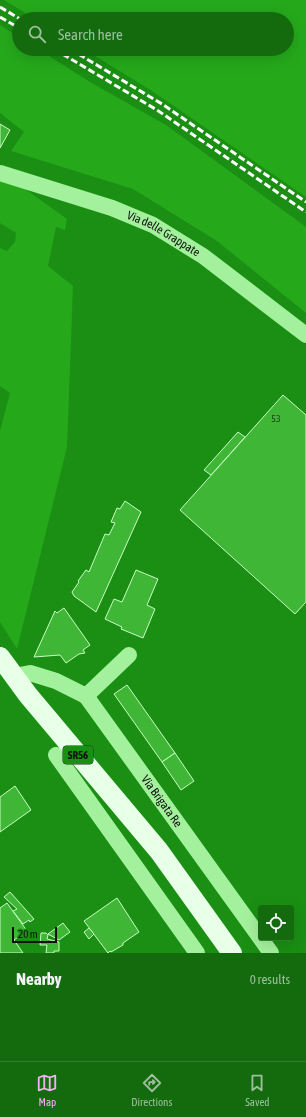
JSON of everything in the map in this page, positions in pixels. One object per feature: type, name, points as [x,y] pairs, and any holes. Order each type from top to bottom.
[{"type":"main road","name":"SR56","points":[[0,657],[28,695],[159,851],[232,953]]},
{"type":"street","name":"Via delle Grappate","points":[[0,173],[112,208],[153,225],[203,256],[306,335]]},
{"type":"street","points":[[14,676],[30,673],[56,681],[86,696],[129,655]]},
{"type":"street","name":"Via Brigata Re","points":[[86,696],[271,953]]},
{"type":"street","points":[[56,755],[197,953]]},
{"type":"green space","points":[[4,0],[306,0],[306,197],[152,91],[95,56],[294,56],[294,12],[24,12]]},
{"type":"green space","points":[[0,25],[12,33],[12,56],[49,56],[90,82],[166,125],[306,227],[306,313],[217,241],[133,189],[11,151],[24,132],[0,113]]},
{"type":"green space","points":[[0,180],[21,186],[67,219],[65,230],[56,227],[48,266],[73,286],[67,447],[17,649],[0,622],[0,431],[10,393],[0,386],[0,248],[7,251],[15,242],[16,233],[0,223]]},
{"type":"building","points":[[0,124],[10,130],[0,148]]},
{"type":"building","points":[[283,395],[306,415],[306,602],[295,614],[180,510]]},
{"type":"building","points":[[238,432],[245,437],[211,475],[204,470]]},
{"type":"building","points":[[125,501],[141,512],[96,612],[74,596],[72,592],[86,570],[89,572],[105,534],[109,535],[115,523],[111,522],[117,508],[120,509]]},
{"type":"building","points":[[136,570],[158,579],[147,605],[155,609],[143,638],[121,629],[122,627],[105,619],[114,599],[122,602]]},
{"type":"building","points":[[64,608],[90,645],[83,650],[85,653],[79,654],[66,663],[60,655],[34,657],[55,611],[57,613]]},
{"type":"building","points":[[127,685],[175,753],[162,762],[114,694]]},
{"type":"building","points":[[175,753],[194,781],[181,790],[162,762]]},
{"type":"building","points":[[15,786],[31,810],[0,832],[0,797]]},
{"type":"building","points":[[10,892],[34,919],[23,924],[13,911],[17,909],[4,897]]},
{"type":"building","points":[[117,898],[139,932],[123,943],[123,945],[108,953],[84,921]]},
{"type":"building","points":[[7,903],[27,931],[14,940],[23,953],[0,953],[0,908]]},
{"type":"building","points":[[63,923],[70,932],[59,940],[48,934]]},
{"type":"building","points":[[89,928],[94,934],[89,939],[84,932]]},
{"type":"building","points":[[41,933],[46,933],[48,935],[47,939],[59,942],[59,951],[54,951],[54,953],[46,953],[47,945],[40,945]]},
{"type":"railway","points":[[0,7],[12,14]]},
{"type":"railway","points":[[0,17],[12,24]]},
{"type":"railway","points":[[66,56],[157,110],[306,212]]},
{"type":"railway","points":[[82,56],[162,104],[306,202]]}]
